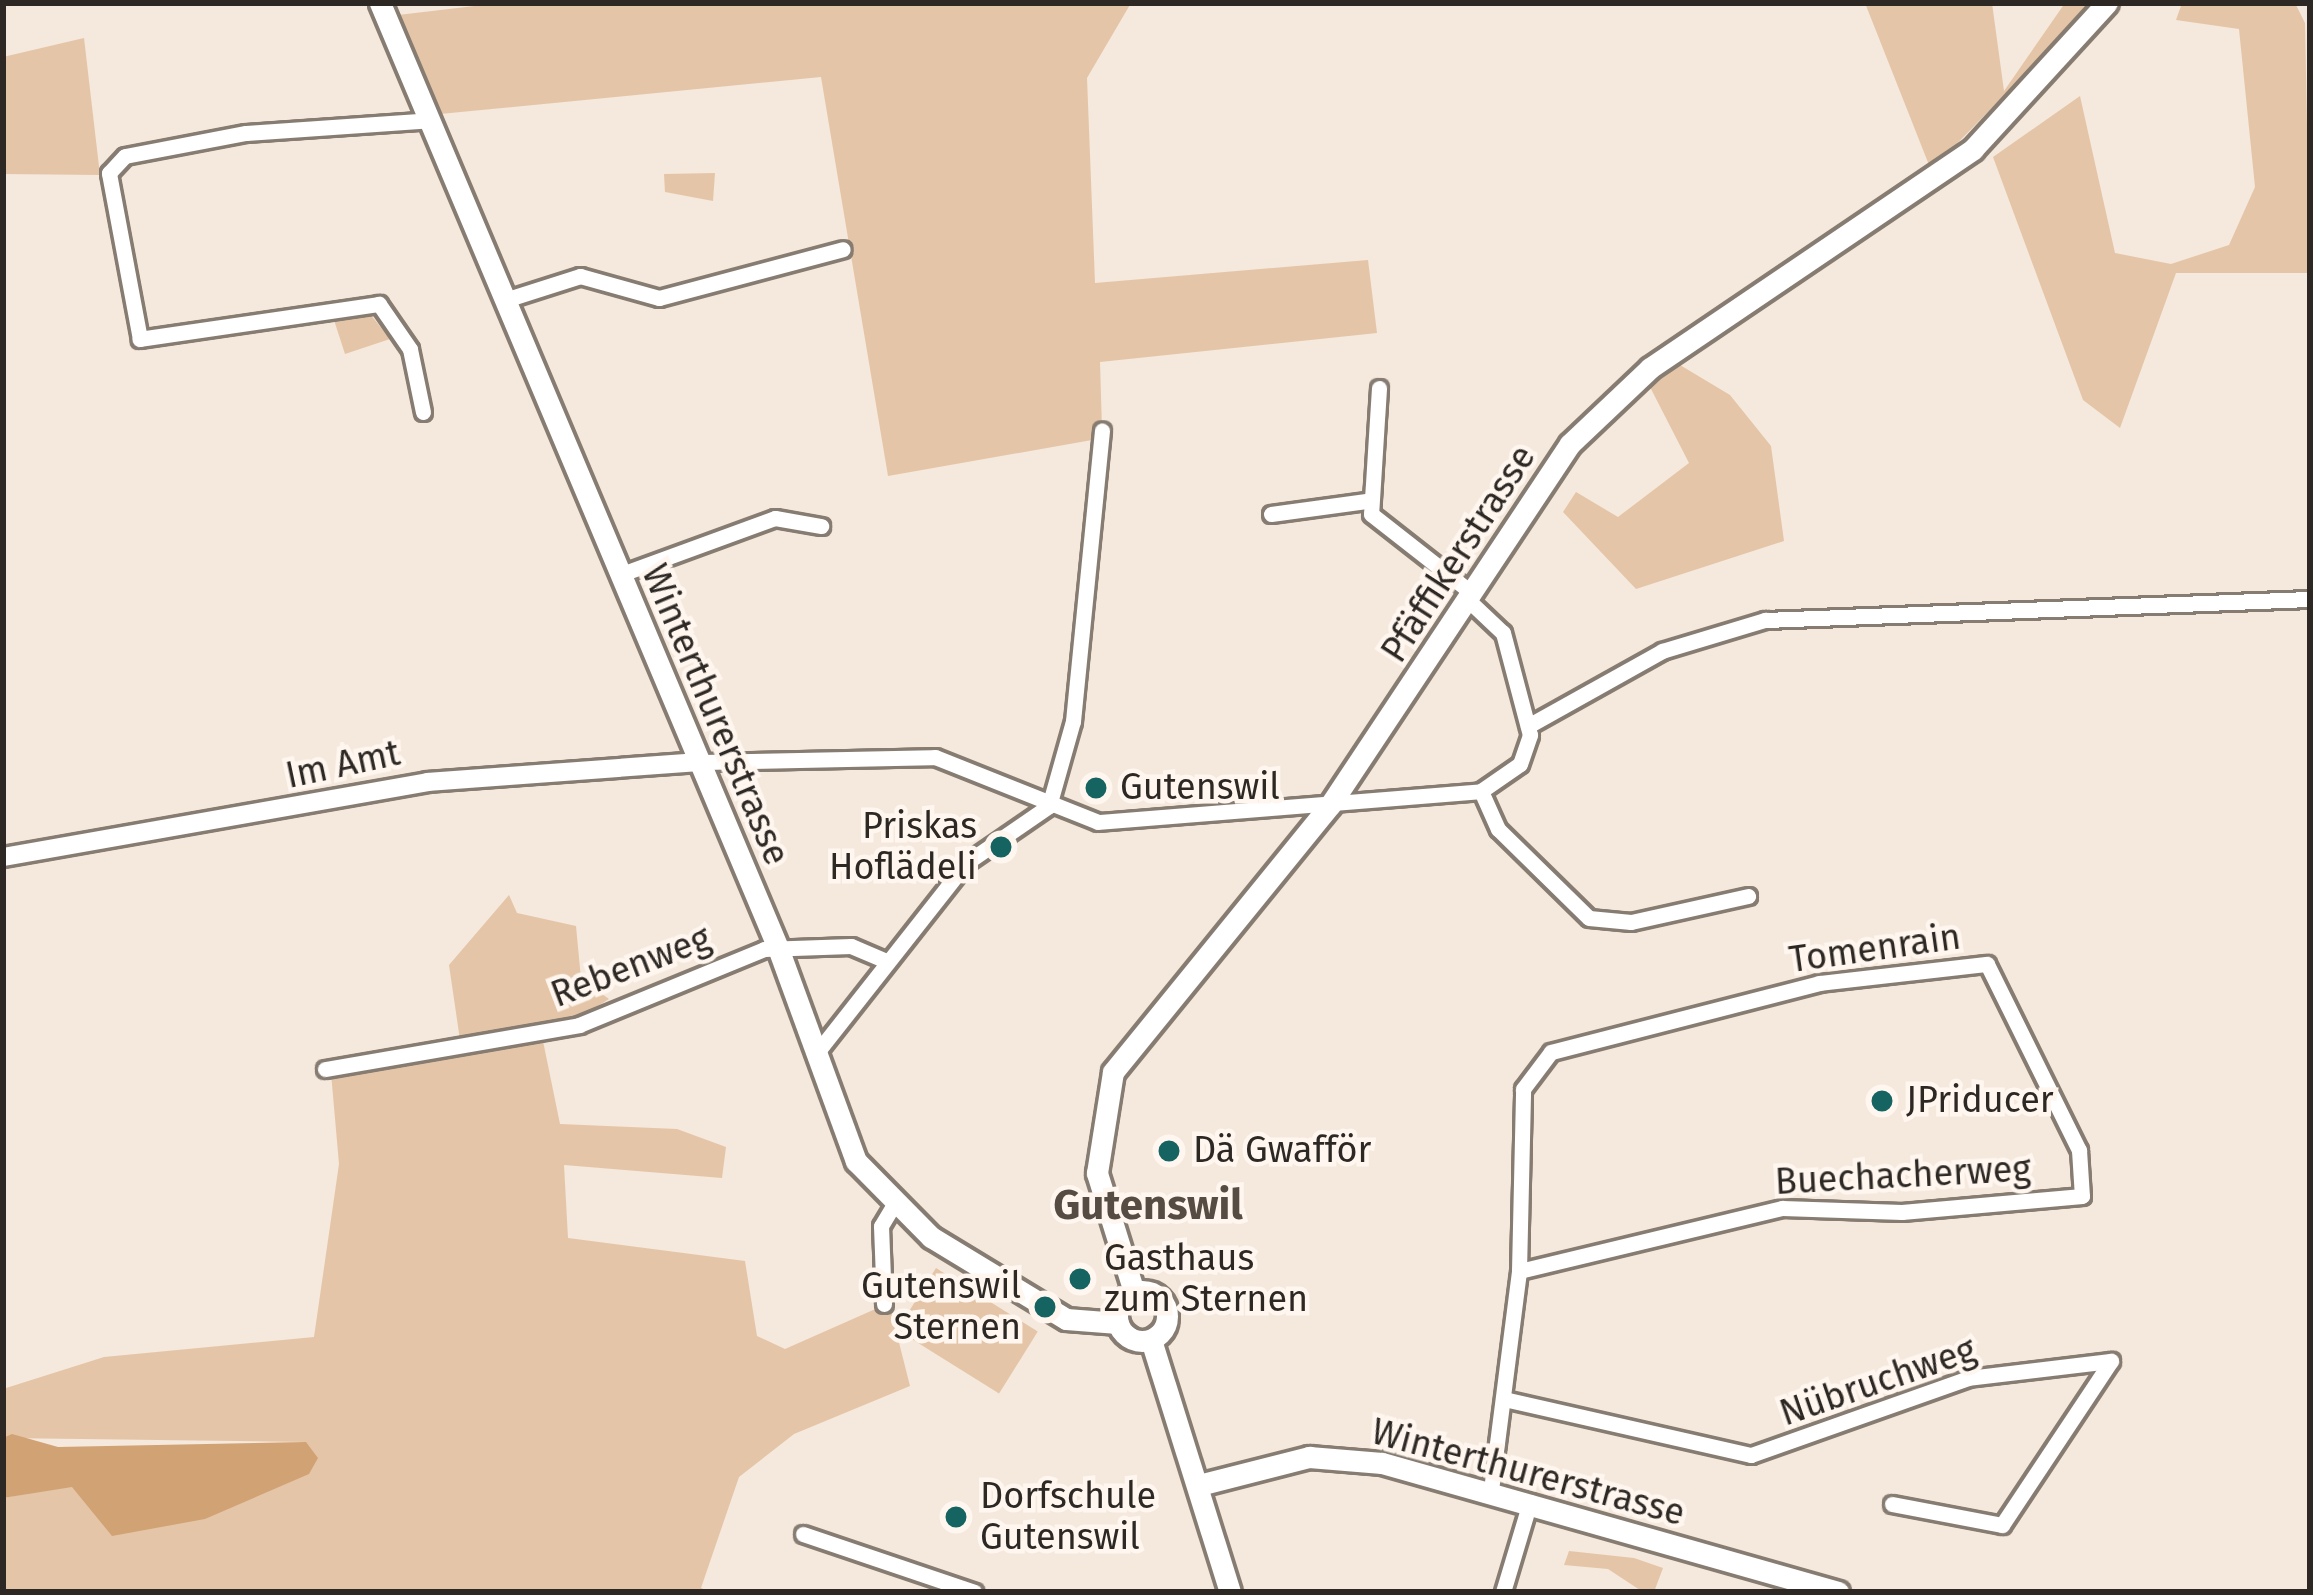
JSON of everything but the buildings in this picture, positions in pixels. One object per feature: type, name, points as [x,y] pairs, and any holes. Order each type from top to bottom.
[{"type":"main road","name":"Winterthurerstrasse","points":[[380,3],[698,762],[785,949],[815,1054],[856,1160],[892,1208],[1066,1319],[1118,1323],[1151,1340]]},
{"type":"main road","name":"Pfäffikerstrasse","points":[[1151,1340],[1167,1307],[1134,1292],[1097,1173],[1113,1072],[1330,805],[1570,444],[1615,398],[1973,149],[2107,3]]},
{"type":"main road","points":[[1118,1323],[1134,1292]]},
{"type":"main road","points":[[1151,1340],[1230,1592]]},
{"type":"main road","name":"Winterthurerstrasse","points":[[1198,1485],[1309,1457],[1491,1490],[1838,1592]]},
{"type":"street","points":[[422,412],[410,349],[379,304],[140,338],[108,182],[125,156],[186,145],[430,120]]},
{"type":"street","points":[[505,301],[580,276],[659,298],[842,249]]},
{"type":"street","points":[[698,762],[910,754],[984,772],[1049,806],[1098,822],[1481,791],[1520,764],[1528,726],[1503,633],[1470,597],[1379,524],[1366,501],[1379,388]]},
{"type":"street","points":[[815,1054],[981,847],[1049,806],[1072,721],[1102,430]]},
{"type":"street","points":[[1271,514],[1366,501]]},
{"type":"street","points":[[619,575],[775,518],[821,526]]},
{"type":"street","points":[[1528,726],[1662,651],[1746,624],[2310,599]]},
{"type":"street","name":"Im Amt","points":[[3,857],[427,782],[698,762]]},
{"type":"street","points":[[1481,791],[1498,829],[1589,918],[1631,922],[1748,896]]},
{"type":"street","name":"Rebenweg","points":[[325,1069],[578,1024],[785,949],[851,946],[886,961]]},
{"type":"street","name":"Tomenrain","points":[[1519,1271],[1530,1071],[1551,1052],[1819,983],[1987,964],[2079,1150],[2082,1196]]},
{"type":"street","name":"Buechacherweg","points":[[1519,1271],[1782,1208],[1902,1212],[2082,1196]]},
{"type":"street","points":[[884,1304],[881,1226],[892,1208]]},
{"type":"street","points":[[1491,1490],[1519,1271]]},
{"type":"street","name":"Nübruchweg","points":[[1504,1399],[1751,1454],[1968,1378],[2111,1361],[2002,1525],[1892,1504]]},
{"type":"street","points":[[1503,1592],[1530,1502]]},
{"type":"street","points":[[803,1534],[974,1592]]},
{"type":"shaded area","points":[[500,3],[1131,3],[1087,78],[1095,283],[1368,260],[1377,333],[1100,362],[1102,430],[1092,440],[888,476],[821,77],[440,114],[398,15]]},
{"type":"shaded area","points":[[1865,3],[1992,3],[2004,91],[2065,3],[2095,3],[1931,170]]},
{"type":"shaded area","points":[[2182,3],[2295,3],[2305,23],[2310,273],[2176,273],[2120,428],[2083,400],[1993,157],[2080,96],[2115,253],[2171,264],[2229,245],[2255,187],[2239,29],[2176,20]]},
{"type":"shaded area","points":[[84,38],[100,175],[3,174],[3,57]]},
{"type":"shaded area","points":[[715,173],[713,201],[665,192],[664,174]]},
{"type":"shaded area","points":[[371,315],[390,339],[345,354],[333,317]]},
{"type":"shaded area","points":[[1680,365],[1730,395],[1771,446],[1784,541],[1636,589],[1563,512],[1576,492],[1618,517],[1689,463],[1650,387]]},
{"type":"shaded area","points":[[509,895],[517,913],[576,926],[581,979],[609,999],[543,1041],[560,1124],[677,1129],[726,1147],[722,1178],[564,1165],[568,1238],[745,1261],[757,1336],[785,1349],[889,1303],[910,1386],[794,1434],[739,1477],[701,1588],[710,1592],[3,1592],[3,1498],[305,1442],[3,1438],[3,1389],[104,1357],[314,1337],[339,1164],[331,1073],[460,1040],[449,965]]},
{"type":"shaded area","points":[[936,1268],[1038,1332],[999,1393],[897,1330]]},
{"type":"shaded area","points":[[12,1434],[58,1447],[306,1442],[318,1458],[309,1474],[205,1519],[112,1536],[72,1487],[3,1498],[3,1438]]},
{"type":"shaded area","points":[[1569,1551],[1634,1558],[1663,1568],[1654,1592],[1643,1592],[1608,1569],[1564,1565]]},
{"type":"place","name":"Gutenswil","points":[[1096,788]]},
{"type":"place","name":"Priskas Hoflädeli","points":[[1001,847]]},
{"type":"place","name":"JPriducer","points":[[1882,1101]]},
{"type":"place","name":"Dä Gwafför","points":[[1169,1151]]},
{"type":"place","name":"Gasthaus zum Sternen","points":[[1080,1279]]},
{"type":"place","name":"Gutenswil Sternen","points":[[1045,1307]]},
{"type":"place","name":"Dorfschule Gutenswil","points":[[956,1517]]},
{"type":"district","name":"Gutenswil","points":[[1148,1205]]}]
